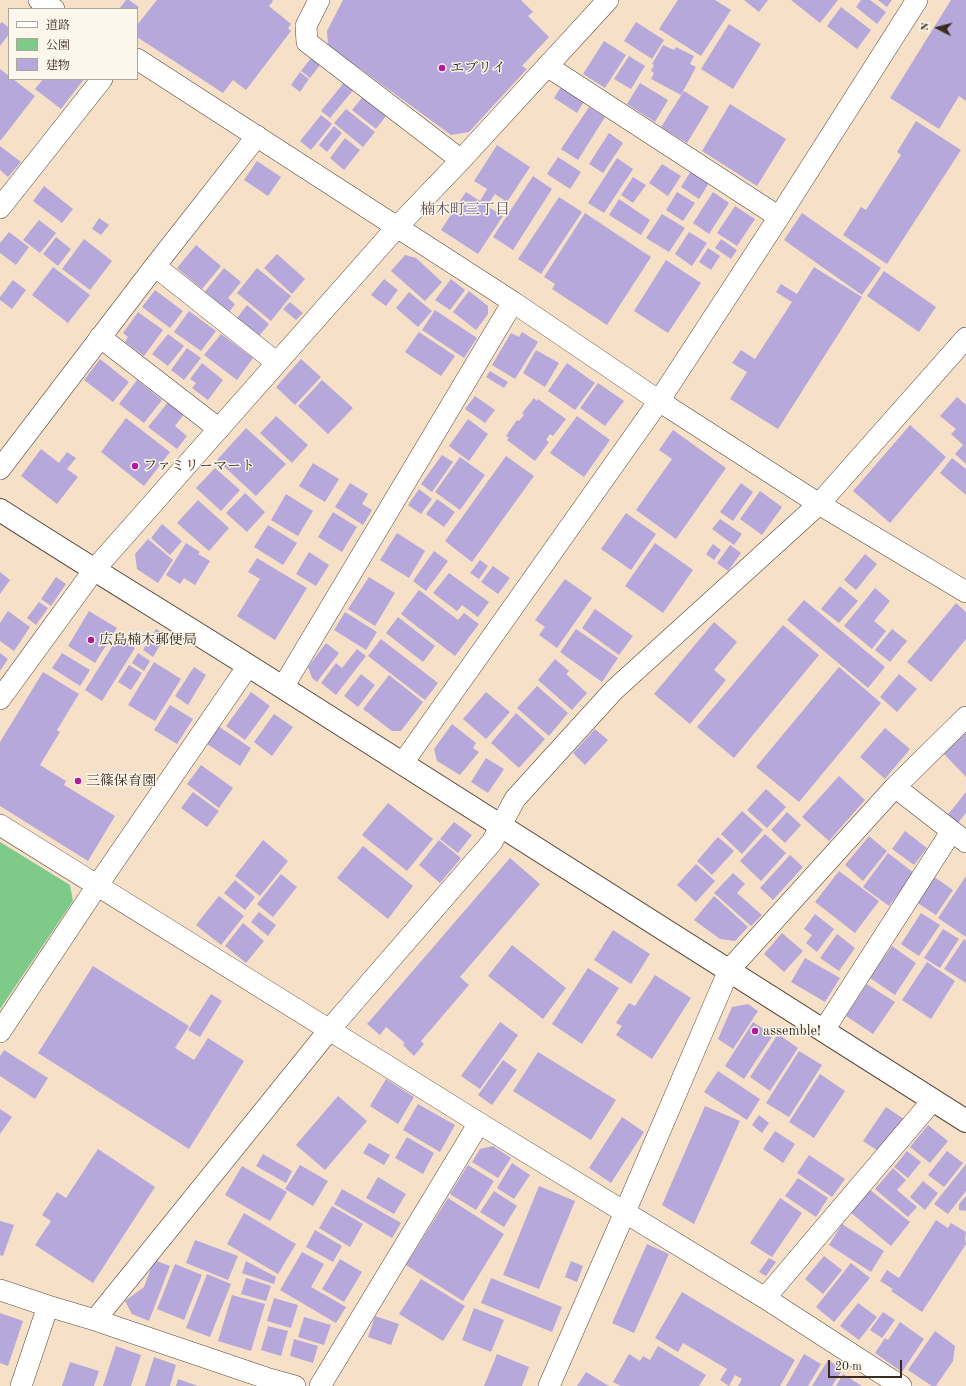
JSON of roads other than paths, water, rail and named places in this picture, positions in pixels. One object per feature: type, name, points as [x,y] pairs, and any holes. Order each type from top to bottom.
[{"type":"street","points":[[39,0],[52,8]]},
{"type":"street","points":[[319,0],[306,26],[307,42],[461,160]]},
{"type":"street","points":[[0,699],[94,570],[397,227],[461,160],[608,0]]},
{"type":"street","points":[[402,764],[659,401],[779,217],[917,0]]},
{"type":"street","points":[[138,60],[513,302],[659,401],[819,504],[966,592]]},
{"type":"street","points":[[547,66],[779,217]]},
{"type":"street","points":[[0,208],[101,80]]},
{"type":"street","points":[[0,469],[100,337],[257,136]]},
{"type":"street","points":[[155,266],[277,363]]},
{"type":"street","points":[[283,687],[513,302]]},
{"type":"street","points":[[100,337],[219,429]]},
{"type":"street","points":[[95,1320],[330,1029],[492,842],[515,800],[614,690],[819,504],[966,338]]},
{"type":"street","points":[[1,511],[283,687],[966,1121]]},
{"type":"street","points":[[0,1032],[97,886],[248,666]]},
{"type":"street","points":[[549,1386],[626,1212],[729,970],[895,787],[966,717]]},
{"type":"street","points":[[824,1030],[958,837],[895,787]]},
{"type":"street","points":[[0,825],[479,1123],[765,1298],[901,1386]]},
{"type":"street","points":[[765,1298],[933,1100]]},
{"type":"street","points":[[320,1386],[479,1123]]},
{"type":"street","points":[[0,1290],[95,1320],[265,1382],[295,1386]]},
{"type":"street","points":[[21,1386],[48,1306]]},
{"type":"place","name":"エブリイ","points":[[442,68]]},
{"type":"place","name":"ファミリーマート","points":[[135,466]]},
{"type":"place","name":"広島楠木郵便局","points":[[91,640]]},
{"type":"place","name":"三篠保育園","points":[[78,781]]},
{"type":"place","name":"assemble!","points":[[755,1031]]},
{"type":"district","name":"楠木町三丁目","points":[[465,210]]}]
